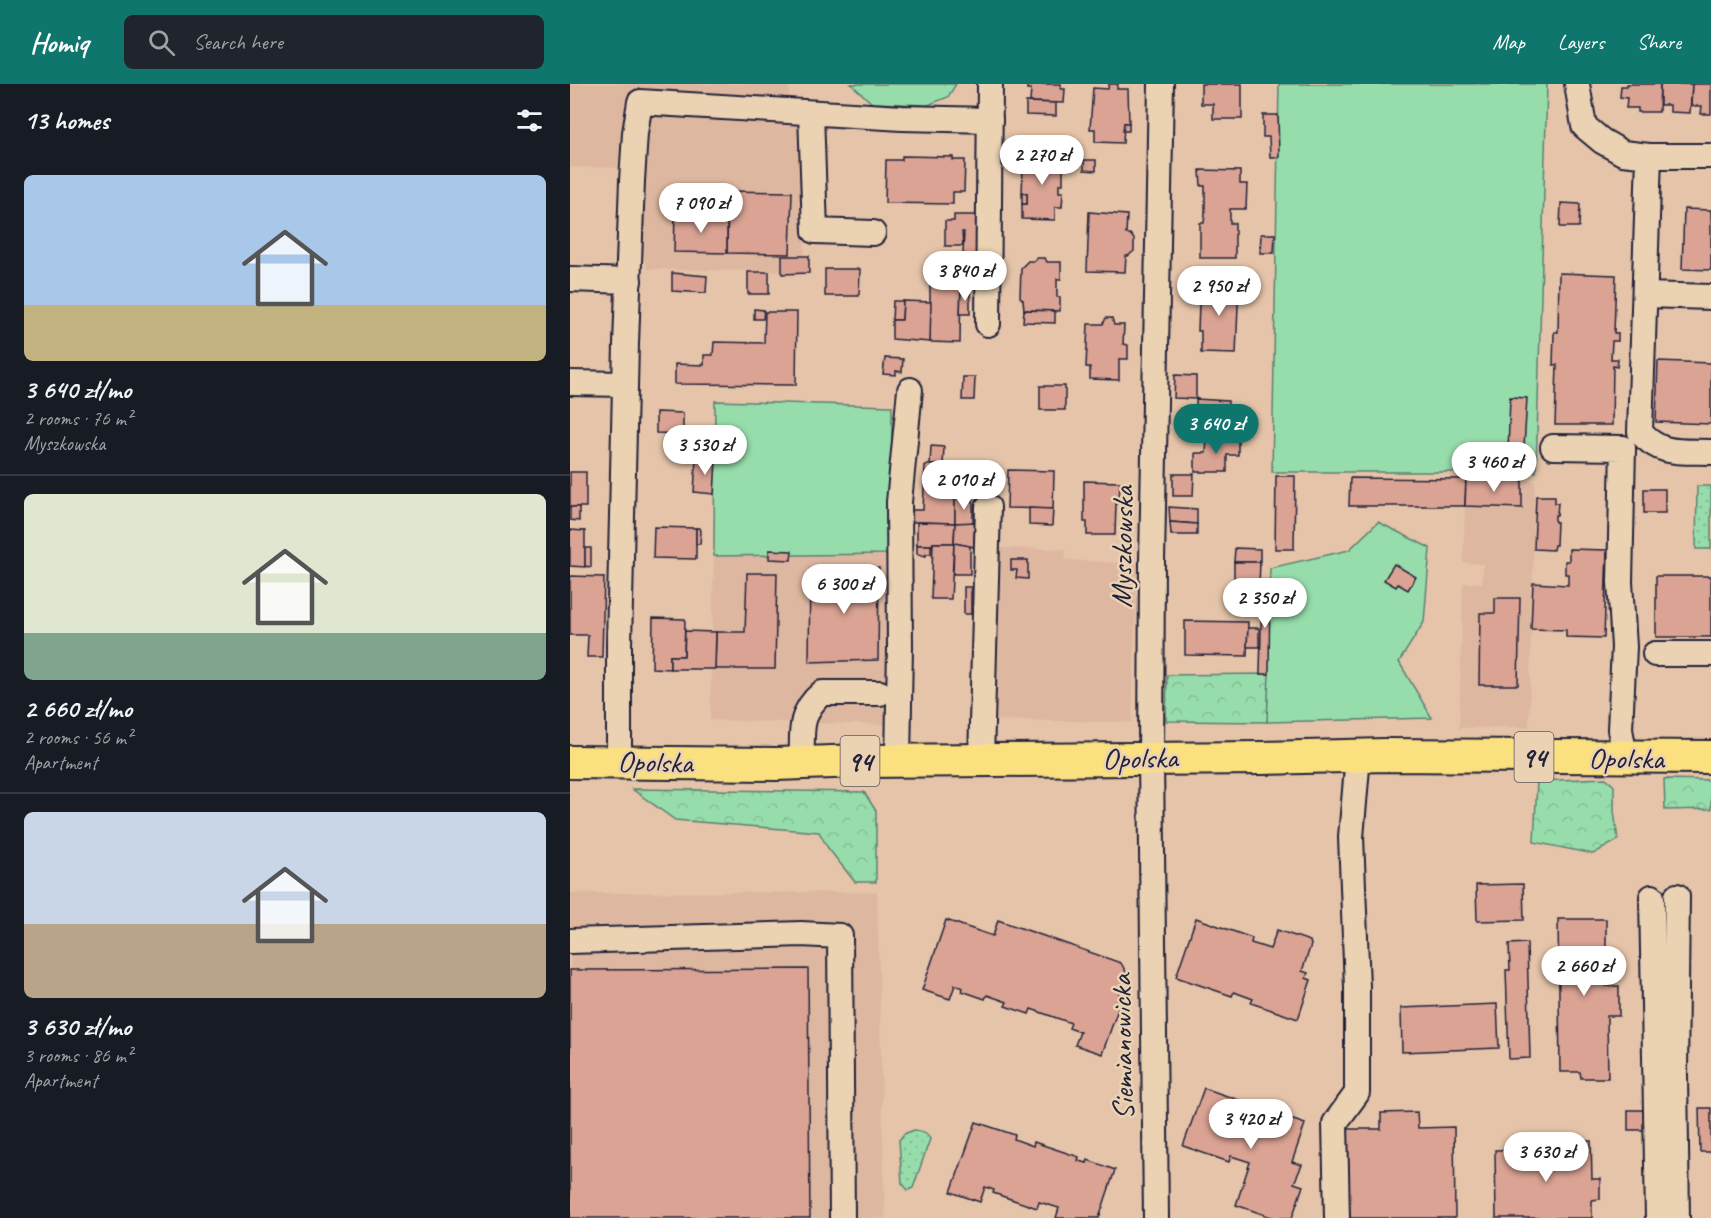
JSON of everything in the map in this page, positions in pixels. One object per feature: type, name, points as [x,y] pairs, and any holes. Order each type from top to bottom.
[{"type":"main road","name":"Opolska","points":[[570,762],[802,763],[1358,756],[1711,757]]},
{"type":"street","points":[[988,324],[990,84]]},
{"type":"street","name":"Myszkowska","points":[[1152,876],[1152,561],[1161,84]]},
{"type":"street","points":[[1577,84],[1584,126],[1602,141],[1623,153],[1649,156],[1711,156]]},
{"type":"street","points":[[619,762],[619,644],[629,281],[635,133],[640,102],[902,118],[990,120]]},
{"type":"street","points":[[811,113],[815,231],[873,232]]},
{"type":"street","points":[[1649,156],[1640,432],[1649,443],[1662,450],[1711,452]]},
{"type":"street","points":[[570,279],[629,281]]},
{"type":"street","points":[[1646,295],[1711,297]]},
{"type":"street","points":[[570,383],[626,384]]},
{"type":"street","points":[[898,761],[899,502],[910,390]]},
{"type":"street","points":[[1552,447],[1623,448],[1620,582],[1624,647],[1620,729],[1624,758]]},
{"type":"street","points":[[981,759],[988,507]]},
{"type":"street","points":[[1655,654],[1711,654]]},
{"type":"street","points":[[802,763],[802,722],[812,702],[822,693],[880,693]]},
{"type":"street","points":[[1337,1218],[1335,1123],[1357,1094],[1357,987],[1351,837],[1358,756]]},
{"type":"street","name":"Siemianowicka","points":[[1152,876],[1156,1218]]},
{"type":"street","points":[[1677,896],[1675,1075],[1677,1218]]},
{"type":"street","points":[[1652,897],[1658,1218]]},
{"type":"street","points":[[570,941],[801,934],[840,936],[842,1218]]},
{"type":"shaded area","points":[[570,84],[789,84],[802,142],[805,272],[647,269],[622,168],[570,167]]},
{"type":"shaded area","points":[[1507,480],[1535,481],[1529,727],[1459,728],[1463,583],[1482,583],[1483,564],[1463,563],[1465,506]]},
{"type":"shaded area","points":[[998,548],[1065,549],[1066,560],[1137,564],[1132,722],[990,720]]},
{"type":"shaded area","points":[[891,554],[891,725],[710,720],[714,556]]},
{"type":"shaded area","points":[[877,892],[885,1218],[570,1218],[570,893]]},
{"type":"green space","points":[[851,84],[956,84],[948,97],[928,105],[872,103]]},
{"type":"green space","points":[[1279,84],[1547,84],[1536,472],[1272,472]]},
{"type":"green space","points":[[715,401],[892,406],[891,554],[714,556]]},
{"type":"green space","points":[[1697,486],[1711,486],[1711,549],[1696,549]]},
{"type":"green space","points":[[1378,522],[1430,548],[1424,622],[1399,662],[1432,718],[1267,722],[1270,568],[1349,550]]},
{"type":"green space","points":[[1269,674],[1267,722],[1166,721],[1167,675]]},
{"type":"green space","points":[[1606,778],[1614,786],[1614,811],[1618,840],[1593,854],[1534,842],[1537,781]]},
{"type":"green space","points":[[1664,779],[1711,780],[1711,809],[1665,810]]},
{"type":"green space","points":[[632,789],[864,792],[876,811],[876,882],[855,882],[828,848],[819,832],[675,820]]},
{"type":"green space","points":[[914,1130],[926,1133],[930,1139],[913,1188],[908,1190],[902,1183],[899,1140],[904,1134]]},
{"type":"building","points":[[1027,84],[1061,84],[1061,89],[1065,89],[1064,103],[1030,102],[1031,89],[1027,89]]},
{"type":"building","points":[[1109,84],[1118,84],[1117,89],[1128,89],[1129,123],[1124,123],[1123,143],[1095,142],[1095,129],[1090,129],[1093,88],[1108,89]]},
{"type":"building","points":[[1201,84],[1242,84],[1242,119],[1213,119],[1213,104],[1201,104]]},
{"type":"building","points":[[1627,84],[1660,84],[1659,112],[1638,112],[1638,108],[1626,108],[1627,98],[1620,97],[1621,86],[1627,86]]},
{"type":"building","points":[[1660,84],[1692,84],[1690,113],[1670,112],[1670,105],[1660,105]]},
{"type":"building","points":[[1692,84],[1711,84],[1711,114],[1701,114],[1702,106],[1691,106]]},
{"type":"building","points":[[1026,102],[1056,103],[1056,116],[1026,115]]},
{"type":"building","points":[[1263,115],[1278,115],[1279,157],[1270,157],[1269,137],[1263,137]]},
{"type":"building","points":[[1124,123],[1129,123],[1129,131],[1123,131]]},
{"type":"building","points":[[1029,151],[1059,152],[1058,168],[1063,168],[1063,184],[1059,184],[1059,192],[1063,192],[1062,207],[1055,207],[1055,220],[1022,219],[1022,204],[1027,204],[1027,193],[1022,193],[1023,167],[1029,167]]},
{"type":"building","points":[[902,156],[953,157],[953,160],[965,160],[964,192],[953,192],[953,204],[885,203],[886,160],[902,160]]},
{"type":"building","points":[[1084,160],[1096,160],[1096,171],[1084,170]]},
{"type":"building","points":[[1200,170],[1240,171],[1240,184],[1247,184],[1246,209],[1230,209],[1230,223],[1235,223],[1235,258],[1200,258],[1200,223],[1204,223],[1205,186],[1201,186]]},
{"type":"building","points":[[728,191],[792,192],[790,254],[727,253]]},
{"type":"building","points":[[1022,193],[1027,193],[1027,204],[1022,204]]},
{"type":"building","points":[[1561,203],[1580,204],[1579,227],[1560,227]]},
{"type":"building","points":[[1684,209],[1711,210],[1711,270],[1682,269]]},
{"type":"building","points":[[1089,212],[1127,215],[1126,234],[1130,234],[1134,239],[1134,251],[1126,256],[1125,272],[1087,271]]},
{"type":"building","points":[[675,214],[727,215],[727,253],[674,252]]},
{"type":"building","points":[[954,215],[980,215],[980,256],[963,254],[964,232],[962,232],[963,246],[945,246],[945,221],[954,221]]},
{"type":"building","points":[[1261,234],[1275,234],[1274,253],[1260,253]]},
{"type":"building","points":[[782,256],[809,256],[809,273],[782,274]]},
{"type":"building","points":[[1037,258],[1045,258],[1047,262],[1061,262],[1061,279],[1057,279],[1060,311],[1024,310],[1023,300],[1020,297],[1021,268],[1028,261],[1035,261]]},
{"type":"building","points":[[825,269],[860,269],[859,296],[825,296]]},
{"type":"building","points":[[930,271],[961,272],[960,343],[930,342]]},
{"type":"building","points":[[748,272],[769,272],[769,294],[748,294]]},
{"type":"building","points":[[672,273],[707,276],[706,293],[672,291]]},
{"type":"building","points":[[1559,273],[1616,275],[1614,333],[1618,333],[1618,341],[1612,341],[1611,359],[1618,359],[1617,367],[1613,366],[1612,425],[1555,425],[1557,365],[1553,365],[1554,332],[1558,332]]},
{"type":"building","points":[[1203,281],[1239,282],[1236,354],[1201,353],[1201,331],[1198,331]]},
{"type":"building","points":[[961,290],[970,291],[970,314],[960,314]]},
{"type":"building","points":[[893,301],[903,301],[902,320],[892,320]]},
{"type":"building","points":[[903,301],[931,302],[930,342],[892,339],[892,320],[902,320]]},
{"type":"building","points":[[754,309],[764,310],[763,319],[754,319]]},
{"type":"building","points":[[1024,310],[1055,311],[1055,323],[1023,322]]},
{"type":"building","points":[[765,312],[797,312],[796,385],[675,384],[675,364],[704,365],[704,355],[713,355],[714,342],[764,343]]},
{"type":"building","points":[[1106,318],[1112,318],[1114,325],[1124,325],[1123,344],[1128,345],[1128,359],[1119,359],[1119,380],[1090,379],[1090,367],[1086,367],[1088,324],[1103,324]]},
{"type":"building","points":[[885,358],[903,359],[902,372],[896,371],[896,375],[883,374]]},
{"type":"building","points":[[1658,361],[1711,363],[1711,424],[1656,422]]},
{"type":"building","points":[[1175,375],[1196,376],[1196,399],[1174,398]]},
{"type":"building","points":[[963,377],[975,377],[974,400],[962,400]]},
{"type":"building","points":[[1040,386],[1065,386],[1065,410],[1040,410]]},
{"type":"building","points":[[1510,397],[1527,398],[1522,480],[1507,480]]},
{"type":"building","points":[[1196,399],[1228,401],[1227,419],[1239,419],[1238,437],[1207,437],[1207,419],[1196,419]]},
{"type":"building","points":[[656,412],[683,413],[683,434],[656,433]]},
{"type":"building","points":[[1207,437],[1238,437],[1238,455],[1227,455],[1227,472],[1195,472],[1195,453],[1206,453]]},
{"type":"building","points":[[931,446],[944,447],[943,465],[930,465]]},
{"type":"building","points":[[696,459],[716,460],[714,494],[694,492]]},
{"type":"building","points":[[925,465],[956,465],[955,523],[911,522],[911,510],[923,510]]},
{"type":"building","points":[[1008,470],[1054,471],[1053,509],[1007,508]]},
{"type":"building","points":[[570,472],[586,472],[586,507],[570,507]]},
{"type":"building","points":[[1173,474],[1194,474],[1193,496],[1173,496]]},
{"type":"building","points":[[1276,476],[1295,476],[1294,549],[1275,549]]},
{"type":"building","points":[[1350,478],[1466,479],[1465,506],[1349,506]]},
{"type":"building","points":[[1466,479],[1522,480],[1522,508],[1465,506]]},
{"type":"building","points":[[1084,481],[1120,482],[1119,503],[1116,503],[1115,535],[1087,535],[1087,522],[1084,522]]},
{"type":"building","points":[[1644,489],[1665,489],[1665,513],[1644,513]]},
{"type":"building","points":[[1536,496],[1555,496],[1555,503],[1558,503],[1557,515],[1555,515],[1556,545],[1553,550],[1534,549]]},
{"type":"building","points":[[955,498],[973,499],[973,523],[955,523]]},
{"type":"building","points":[[570,507],[579,507],[579,521],[570,520]]},
{"type":"building","points":[[1169,507],[1197,509],[1197,524],[1170,522]]},
{"type":"building","points":[[1029,508],[1053,509],[1052,526],[1029,525]]},
{"type":"building","points":[[917,522],[955,523],[954,543],[933,543],[931,547],[931,545],[917,545]]},
{"type":"building","points":[[975,522],[974,547],[954,543],[955,523]]},
{"type":"building","points":[[1170,522],[1197,524],[1197,535],[1171,535]]},
{"type":"building","points":[[654,527],[696,528],[696,559],[653,558]]},
{"type":"building","points":[[696,528],[700,528],[701,531],[700,544],[696,544]]},
{"type":"building","points":[[570,530],[585,531],[585,567],[570,566]]},
{"type":"building","points":[[933,543],[954,543],[951,599],[931,599]]},
{"type":"building","points":[[954,543],[970,546],[970,574],[953,574]]},
{"type":"building","points":[[917,545],[931,545],[931,554],[926,554],[926,556],[917,554]]},
{"type":"building","points":[[585,548],[591,548],[591,567],[585,566]]},
{"type":"building","points":[[1235,548],[1260,549],[1260,562],[1234,562]]},
{"type":"building","points":[[1569,549],[1607,550],[1604,638],[1566,637],[1566,630],[1531,629],[1533,583],[1568,585],[1565,561],[1569,561]]},
{"type":"building","points":[[769,550],[792,551],[791,560],[769,559]]},
{"type":"building","points":[[1011,560],[1028,560],[1028,579],[1016,578],[1017,570],[1011,570]]},
{"type":"building","points":[[1234,562],[1260,562],[1259,586],[1234,586]]},
{"type":"building","points":[[1394,564],[1416,577],[1408,590],[1398,584],[1396,587],[1384,580]]},
{"type":"building","points":[[879,568],[878,660],[809,662],[810,569]]},
{"type":"building","points":[[747,573],[777,573],[775,669],[715,669],[716,632],[745,632]]},
{"type":"building","points":[[570,576],[604,577],[602,657],[587,657],[588,635],[570,635]]},
{"type":"building","points":[[1656,576],[1711,576],[1711,637],[1656,637]]},
{"type":"building","points":[[1270,580],[1269,674],[1260,674],[1262,587],[1264,587],[1264,581]]},
{"type":"building","points":[[1234,586],[1259,586],[1260,606],[1233,605]]},
{"type":"building","points":[[964,587],[971,587],[971,614],[964,614]]},
{"type":"building","points":[[1495,598],[1520,598],[1518,685],[1479,685],[1480,613],[1495,613]]},
{"type":"building","points":[[653,618],[685,619],[684,656],[670,656],[670,669],[652,668]]},
{"type":"building","points":[[1185,621],[1248,622],[1247,656],[1185,655]]},
{"type":"building","points":[[1248,628],[1259,628],[1259,647],[1247,647]]},
{"type":"building","points":[[685,631],[716,632],[715,669],[670,669],[670,656],[684,656]]},
{"type":"building","points":[[1523,884],[1524,920],[1477,921],[1476,885]]},
{"type":"building","points":[[1196,918],[1252,938],[1251,943],[1270,949],[1277,930],[1310,941],[1311,945],[1302,971],[1308,973],[1306,978],[1311,980],[1298,1019],[1251,1003],[1253,999],[1234,992],[1232,996],[1176,977]]},
{"type":"building","points":[[1558,919],[1606,919],[1606,986],[1619,986],[1619,1016],[1607,1016],[1608,1078],[1581,1078],[1580,1072],[1560,1072]]},
{"type":"building","points":[[946,920],[993,936],[998,920],[1121,963],[1126,972],[1117,1001],[1121,1001],[1102,1054],[1075,1045],[1080,1032],[1069,1028],[1071,1023],[1031,1009],[1029,1014],[1005,1006],[1007,1002],[987,995],[985,999],[962,991],[963,988],[955,985],[950,999],[922,990]]},
{"type":"building","points":[[1527,943],[1530,1058],[1509,1059],[1506,970],[1510,970],[1509,944]]},
{"type":"building","points":[[808,969],[810,1218],[570,1218],[570,970]]},
{"type":"building","points":[[1497,1004],[1499,1048],[1402,1052],[1401,1008]]},
{"type":"building","points":[[1204,1088],[1270,1111],[1269,1114],[1305,1124],[1292,1162],[1302,1165],[1294,1183],[1303,1186],[1292,1218],[1274,1218],[1236,1205],[1250,1162],[1231,1156],[1229,1162],[1183,1146]]},
{"type":"building","points":[[1699,1108],[1711,1108],[1711,1152],[1700,1152]]},
{"type":"building","points":[[1628,1110],[1646,1110],[1647,1130],[1628,1130]]},
{"type":"building","points":[[1417,1112],[1418,1128],[1454,1127],[1455,1218],[1345,1218],[1344,1129],[1381,1129],[1381,1113]]},
{"type":"building","points":[[976,1122],[1015,1135],[1014,1139],[1033,1146],[1034,1142],[1079,1157],[1078,1161],[1087,1163],[1088,1160],[1115,1170],[1099,1218],[1056,1218],[1059,1208],[1039,1202],[1037,1208],[993,1193],[994,1190],[985,1187],[980,1202],[951,1192]]},
{"type":"building","points":[[1565,1141],[1591,1141],[1592,1179],[1600,1179],[1600,1199],[1592,1200],[1592,1218],[1496,1218],[1495,1150],[1565,1149]]}]
